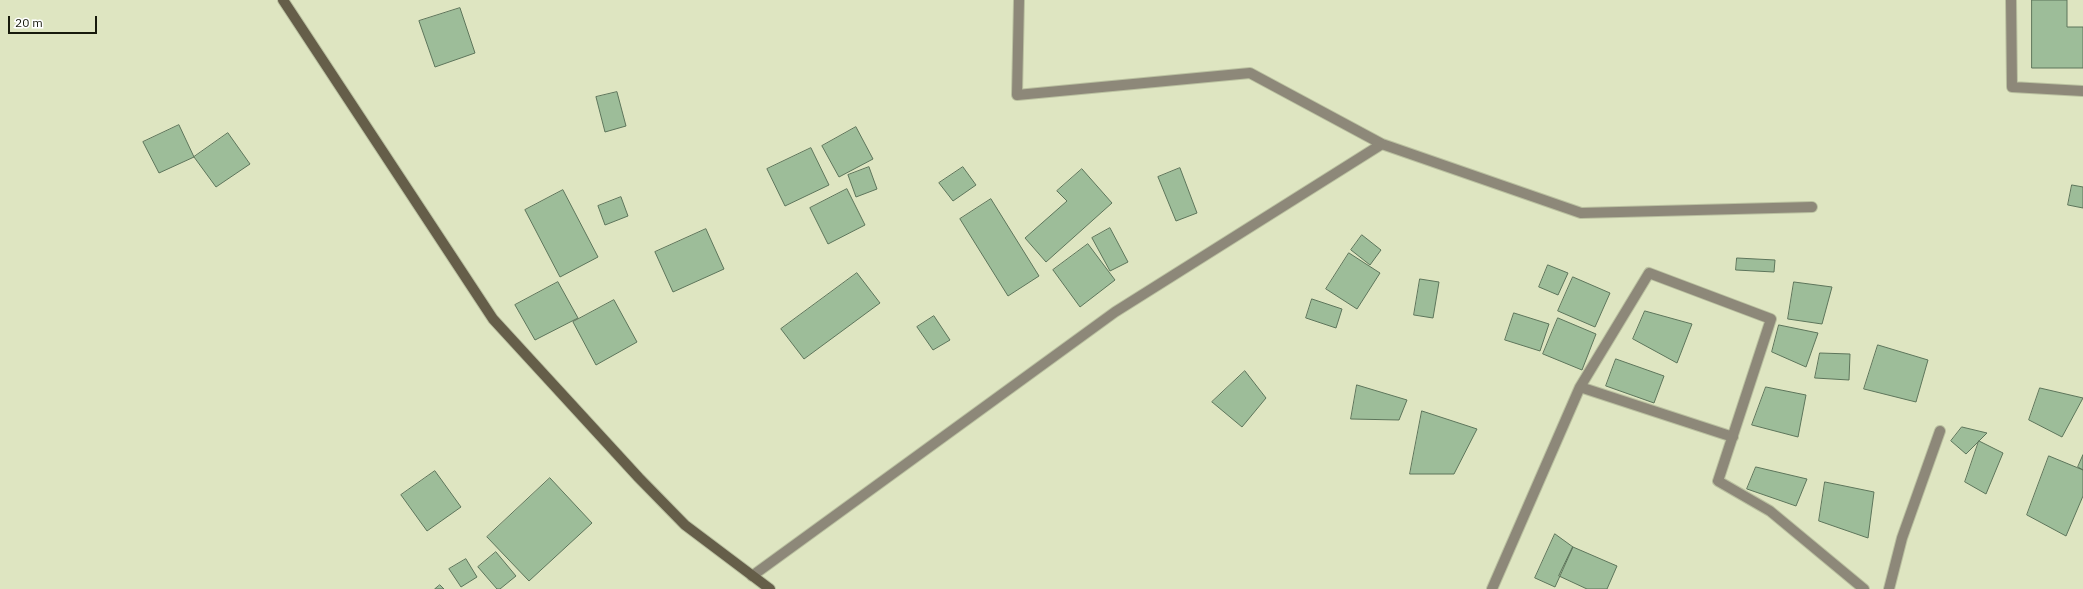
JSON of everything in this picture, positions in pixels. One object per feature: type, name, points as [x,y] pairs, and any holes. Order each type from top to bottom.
[{"type":"street","points":[[283,0],[493,319],[639,478],[685,525],[770,589]]},
{"type":"street","points":[[1018,0],[1017,95],[1250,73],[1382,144],[1581,213],[1812,207]]},
{"type":"street","points":[[2011,0],[2012,87],[2083,91]]},
{"type":"street","points":[[752,576],[1115,312],[1382,144]]},
{"type":"street","points":[[1492,589],[1580,387],[1649,273],[1771,319],[1718,481],[1770,511],[1864,589]]},
{"type":"street","points":[[1580,387],[1733,437]]},
{"type":"street","points":[[1889,589],[1902,538],[1940,431]]},
{"type":"building","points":[[2032,0],[2067,0],[2067,27],[2083,27],[2083,68],[2032,68]]},
{"type":"building","points":[[460,8],[475,53],[435,67],[419,21]]},
{"type":"building","points":[[617,92],[626,126],[605,132],[596,97]]},
{"type":"building","points":[[179,125],[194,157],[159,173],[143,142]]},
{"type":"building","points":[[856,127],[873,159],[839,177],[822,146]]},
{"type":"building","points":[[228,133],[250,164],[216,187],[194,157]]},
{"type":"building","points":[[811,148],[829,185],[785,206],[767,169]]},
{"type":"building","points":[[869,167],[877,189],[856,197],[848,175]]},
{"type":"building","points":[[963,167],[976,185],[953,201],[939,183]]},
{"type":"building","points":[[1180,168],[1197,213],[1176,221],[1158,177]]},
{"type":"building","points":[[1082,169],[1112,203],[1046,262],[1025,238],[1067,201],[1057,191]]},
{"type":"building","points":[[2072,185],[2083,187],[2083,208],[2068,205]]},
{"type":"building","points":[[847,189],[865,225],[828,244],[810,208]]},
{"type":"building","points":[[563,190],[598,257],[560,277],[525,210]]},
{"type":"building","points":[[621,197],[628,216],[605,225],[598,206]]},
{"type":"building","points":[[991,199],[1039,276],[1008,296],[960,219]]},
{"type":"building","points":[[1110,228],[1128,262],[1110,271],[1092,238]]},
{"type":"building","points":[[706,229],[724,269],[673,292],[655,252]]},
{"type":"building","points":[[1362,235],[1381,250],[1370,265],[1351,250]]},
{"type":"building","points":[[1088,244],[1115,280],[1080,307],[1053,270]]},
{"type":"building","points":[[1349,253],[1380,273],[1357,309],[1326,289]]},
{"type":"building","points":[[1737,258],[1775,260],[1774,272],[1736,270]]},
{"type":"building","points":[[1548,265],[1568,273],[1558,295],[1539,287]]},
{"type":"building","points":[[857,273],[880,303],[804,359],[781,329]]},
{"type":"building","points":[[1573,277],[1610,293],[1595,327],[1558,311]]},
{"type":"building","points":[[1420,279],[1439,282],[1433,318],[1414,315]]},
{"type":"building","points":[[558,282],[578,318],[535,340],[515,305]]},
{"type":"building","points":[[1794,282],[1832,287],[1822,324],[1788,319]]},
{"type":"building","points":[[1312,299],[1342,309],[1336,328],[1306,318]]},
{"type":"building","points":[[614,300],[637,342],[596,365],[573,322]]},
{"type":"building","points":[[1645,311],[1692,324],[1677,363],[1633,339]]},
{"type":"building","points":[[1514,313],[1549,324],[1540,351],[1505,340]]},
{"type":"building","points":[[934,316],[950,340],[933,350],[917,327]]},
{"type":"building","points":[[1558,318],[1596,334],[1582,370],[1543,354]]},
{"type":"building","points":[[1779,325],[1818,333],[1806,367],[1772,352]]},
{"type":"building","points":[[1878,345],[1928,360],[1916,402],[1864,389]]},
{"type":"building","points":[[1820,353],[1850,354],[1849,380],[1815,378]]},
{"type":"building","points":[[1616,359],[1664,376],[1654,403],[1606,386]]},
{"type":"building","points":[[1245,371],[1266,398],[1242,427],[1212,402]]},
{"type":"building","points":[[1357,385],[1407,400],[1399,420],[1351,419]]},
{"type":"building","points":[[1766,387],[1806,395],[1798,437],[1752,425]]},
{"type":"building","points":[[2040,388],[2083,398],[2062,437],[2029,420]]},
{"type":"building","points":[[1422,411],[1477,429],[1454,474],[1410,474]]},
{"type":"building","points":[[1962,427],[1987,433],[1966,454],[1951,441]]},
{"type":"building","points":[[1979,441],[2003,453],[1986,494],[1965,482]]},
{"type":"building","points":[[2083,455],[2083,470],[2078,467]]},
{"type":"building","points":[[2049,456],[2083,470],[2083,496],[2066,536],[2027,515]]},
{"type":"building","points":[[1756,467],[1807,479],[1796,506],[1747,489]]},
{"type":"building","points":[[435,471],[461,507],[427,531],[401,495]]},
{"type":"building","points":[[550,478],[592,523],[529,581],[487,537]]},
{"type":"building","points":[[1825,482],[1874,492],[1868,538],[1819,521]]},
{"type":"building","points":[[1555,534],[1573,547],[1555,587],[1535,578]]},
{"type":"building","points":[[1573,547],[1617,566],[1607,589],[1587,589],[1559,576]]},
{"type":"building","points":[[496,552],[516,576],[500,589],[497,589],[478,567]]},
{"type":"building","points":[[466,559],[477,577],[461,587],[449,569]]},
{"type":"building","points":[[440,585],[444,589],[435,589]]}]
